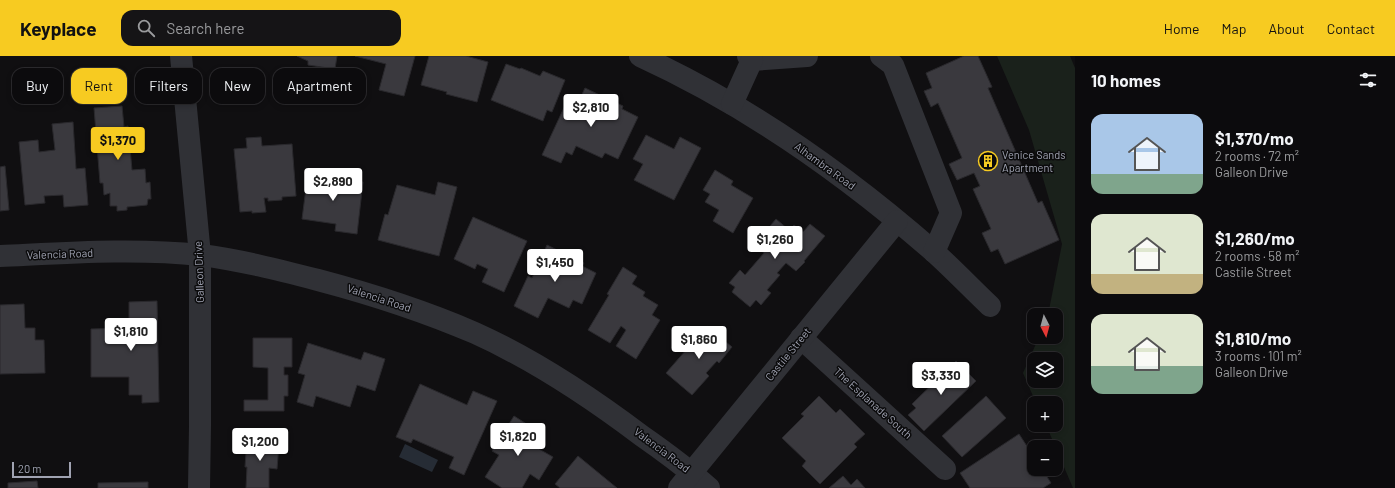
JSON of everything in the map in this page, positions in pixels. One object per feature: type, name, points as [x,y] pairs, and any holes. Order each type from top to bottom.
[{"type":"street","name":"Galleon Drive","points":[[181,56],[200,255],[199,488]]},
{"type":"street","name":"Alhambra Road","points":[[640,56],[675,72],[732,104],[839,174],[934,252],[990,306]]},
{"type":"street","points":[[732,104],[750,58],[806,56]]},
{"type":"street","points":[[881,56],[893,65],[951,213],[934,252]]},
{"type":"street","name":"Castile Street","points":[[685,480],[897,221]]},
{"type":"street","name":"Valencia Road","points":[[0,256],[144,252],[200,255],[281,270],[341,286],[427,314],[475,333],[541,367],[600,404],[685,480],[709,488]]},
{"type":"street","name":"The Esplanade South","points":[[801,338],[945,469]]},
{"type":"shaded area","points":[[997,56],[1070,56],[1075,68],[1075,488],[1073,488],[1063,465],[1063,440],[1052,440],[1049,432],[1063,432],[1063,396],[1033,396],[1030,388],[1063,388],[1063,352],[1032,352],[1036,344],[1063,344],[1063,308],[1049,308],[1062,244],[1029,130]]},
{"type":"shaded area","points":[[1027,364],[1027,382],[1023,373]]},
{"type":"shaded area","points":[[405,444],[438,460],[432,472],[399,457]]},
{"type":"building","points":[[297,56],[337,56],[335,68],[308,65],[308,61]]},
{"type":"building","points":[[355,56],[415,56],[404,96],[379,90],[386,64]]},
{"type":"building","points":[[429,56],[466,56],[488,62],[477,102],[446,94],[447,92],[421,85]]},
{"type":"building","name":"Venice Sands Apartment","points":[[964,56],[978,56],[992,87],[988,88],[1038,203],[1042,201],[1059,240],[1005,264],[998,249],[991,252],[982,233],[991,229],[973,189],[980,186],[974,173],[957,180],[949,164],[962,158],[938,103],[931,107],[924,91],[932,88],[926,73]]},
{"type":"building","points":[[506,64],[520,69],[521,68],[540,76],[543,71],[565,80],[552,112],[547,110],[543,121],[491,100]]},
{"type":"building","points":[[585,88],[623,106],[622,109],[638,117],[618,159],[605,153],[602,158],[576,146],[572,155],[566,152],[561,163],[542,155],[568,99],[578,103]]},
{"type":"building","points":[[122,106],[124,127],[128,126],[132,170],[145,169],[146,183],[150,182],[151,199],[148,199],[147,205],[127,207],[127,210],[117,211],[117,206],[110,206],[110,193],[104,195],[103,183],[100,183],[94,108]]},
{"type":"building","points":[[73,122],[76,169],[85,168],[88,205],[64,207],[63,195],[44,196],[45,203],[25,205],[19,142],[38,140],[39,152],[55,150],[52,124]]},
{"type":"building","points":[[646,135],[674,149],[680,137],[701,148],[674,200],[634,180],[643,164],[633,159]]},
{"type":"building","points":[[261,137],[262,146],[292,144],[296,196],[282,197],[282,200],[268,201],[268,198],[264,198],[266,212],[240,212],[234,149],[247,148],[246,138]]},
{"type":"building","points":[[5,166],[9,210],[0,211],[0,167]]},
{"type":"building","points":[[715,170],[733,181],[731,185],[753,198],[733,233],[713,221],[719,210],[705,202],[710,194],[703,190]]},
{"type":"building","points":[[308,173],[363,182],[357,234],[335,231],[336,224],[302,219]]},
{"type":"building","points":[[438,182],[457,187],[439,256],[378,240],[385,214],[388,215],[397,185],[435,195]]},
{"type":"building","points":[[473,217],[527,241],[504,292],[482,282],[488,269],[477,264],[475,269],[454,259]]},
{"type":"building","points":[[776,219],[789,230],[794,225],[803,232],[810,224],[825,236],[796,271],[786,263],[777,273],[780,275],[767,290],[771,293],[761,305],[756,300],[750,307],[732,292],[735,287],[729,283],[740,270],[745,275],[764,253],[754,245]]},
{"type":"building","points":[[547,245],[584,263],[582,266],[596,273],[582,304],[573,300],[569,308],[548,298],[538,318],[514,306],[528,276],[532,278]]},
{"type":"building","points":[[623,267],[637,276],[632,284],[645,292],[643,296],[658,305],[652,315],[660,320],[636,359],[616,346],[626,330],[621,326],[610,343],[588,330],[609,295],[607,294]]},
{"type":"building","points":[[157,301],[159,402],[142,403],[142,395],[129,395],[129,377],[91,377],[91,329],[129,328],[129,302]]},
{"type":"building","points":[[24,304],[25,328],[35,328],[35,340],[44,340],[45,373],[0,374],[0,305]]},
{"type":"building","points":[[707,326],[732,347],[719,363],[717,361],[706,373],[709,376],[692,395],[666,373]]},
{"type":"building","points":[[253,338],[292,338],[292,367],[284,367],[284,375],[288,375],[288,396],[284,396],[284,411],[244,411],[244,400],[268,400],[268,368],[253,367]]},
{"type":"building","points":[[308,343],[361,360],[364,352],[385,359],[375,391],[357,385],[350,407],[316,396],[313,407],[297,402],[305,375],[298,373]]},
{"type":"building","points":[[956,361],[976,381],[924,431],[908,415],[916,408],[912,404]]},
{"type":"building","points":[[420,384],[467,405],[473,391],[497,401],[464,475],[449,468],[454,457],[413,439],[411,443],[396,437]]},
{"type":"building","points":[[819,396],[836,413],[840,409],[865,434],[854,444],[857,447],[820,484],[802,466],[806,461],[782,438],[804,416],[801,414]]},
{"type":"building","points":[[986,396],[1006,418],[962,457],[942,436]]},
{"type":"building","points":[[514,416],[536,430],[530,439],[541,446],[539,449],[553,457],[539,480],[530,474],[522,488],[502,488],[485,477],[499,455],[492,451]]},
{"type":"building","points":[[1019,434],[1027,446],[1027,476],[1046,476],[1051,483],[1043,488],[970,488],[960,473]]},
{"type":"building","points":[[247,438],[268,440],[268,444],[279,444],[277,469],[269,468],[269,488],[246,488],[247,467],[245,467]]},
{"type":"building","points":[[578,456],[617,488],[560,488],[555,484]]},
{"type":"building","points":[[843,476],[851,485],[857,479],[865,488],[829,488]]},
{"type":"building","points":[[37,481],[38,488],[8,488],[8,483]]},
{"type":"building","points":[[148,482],[148,488],[98,488],[98,483]]},
{"type":"place","name":"Venice Sands Apartment","points":[[988,161]]}]
